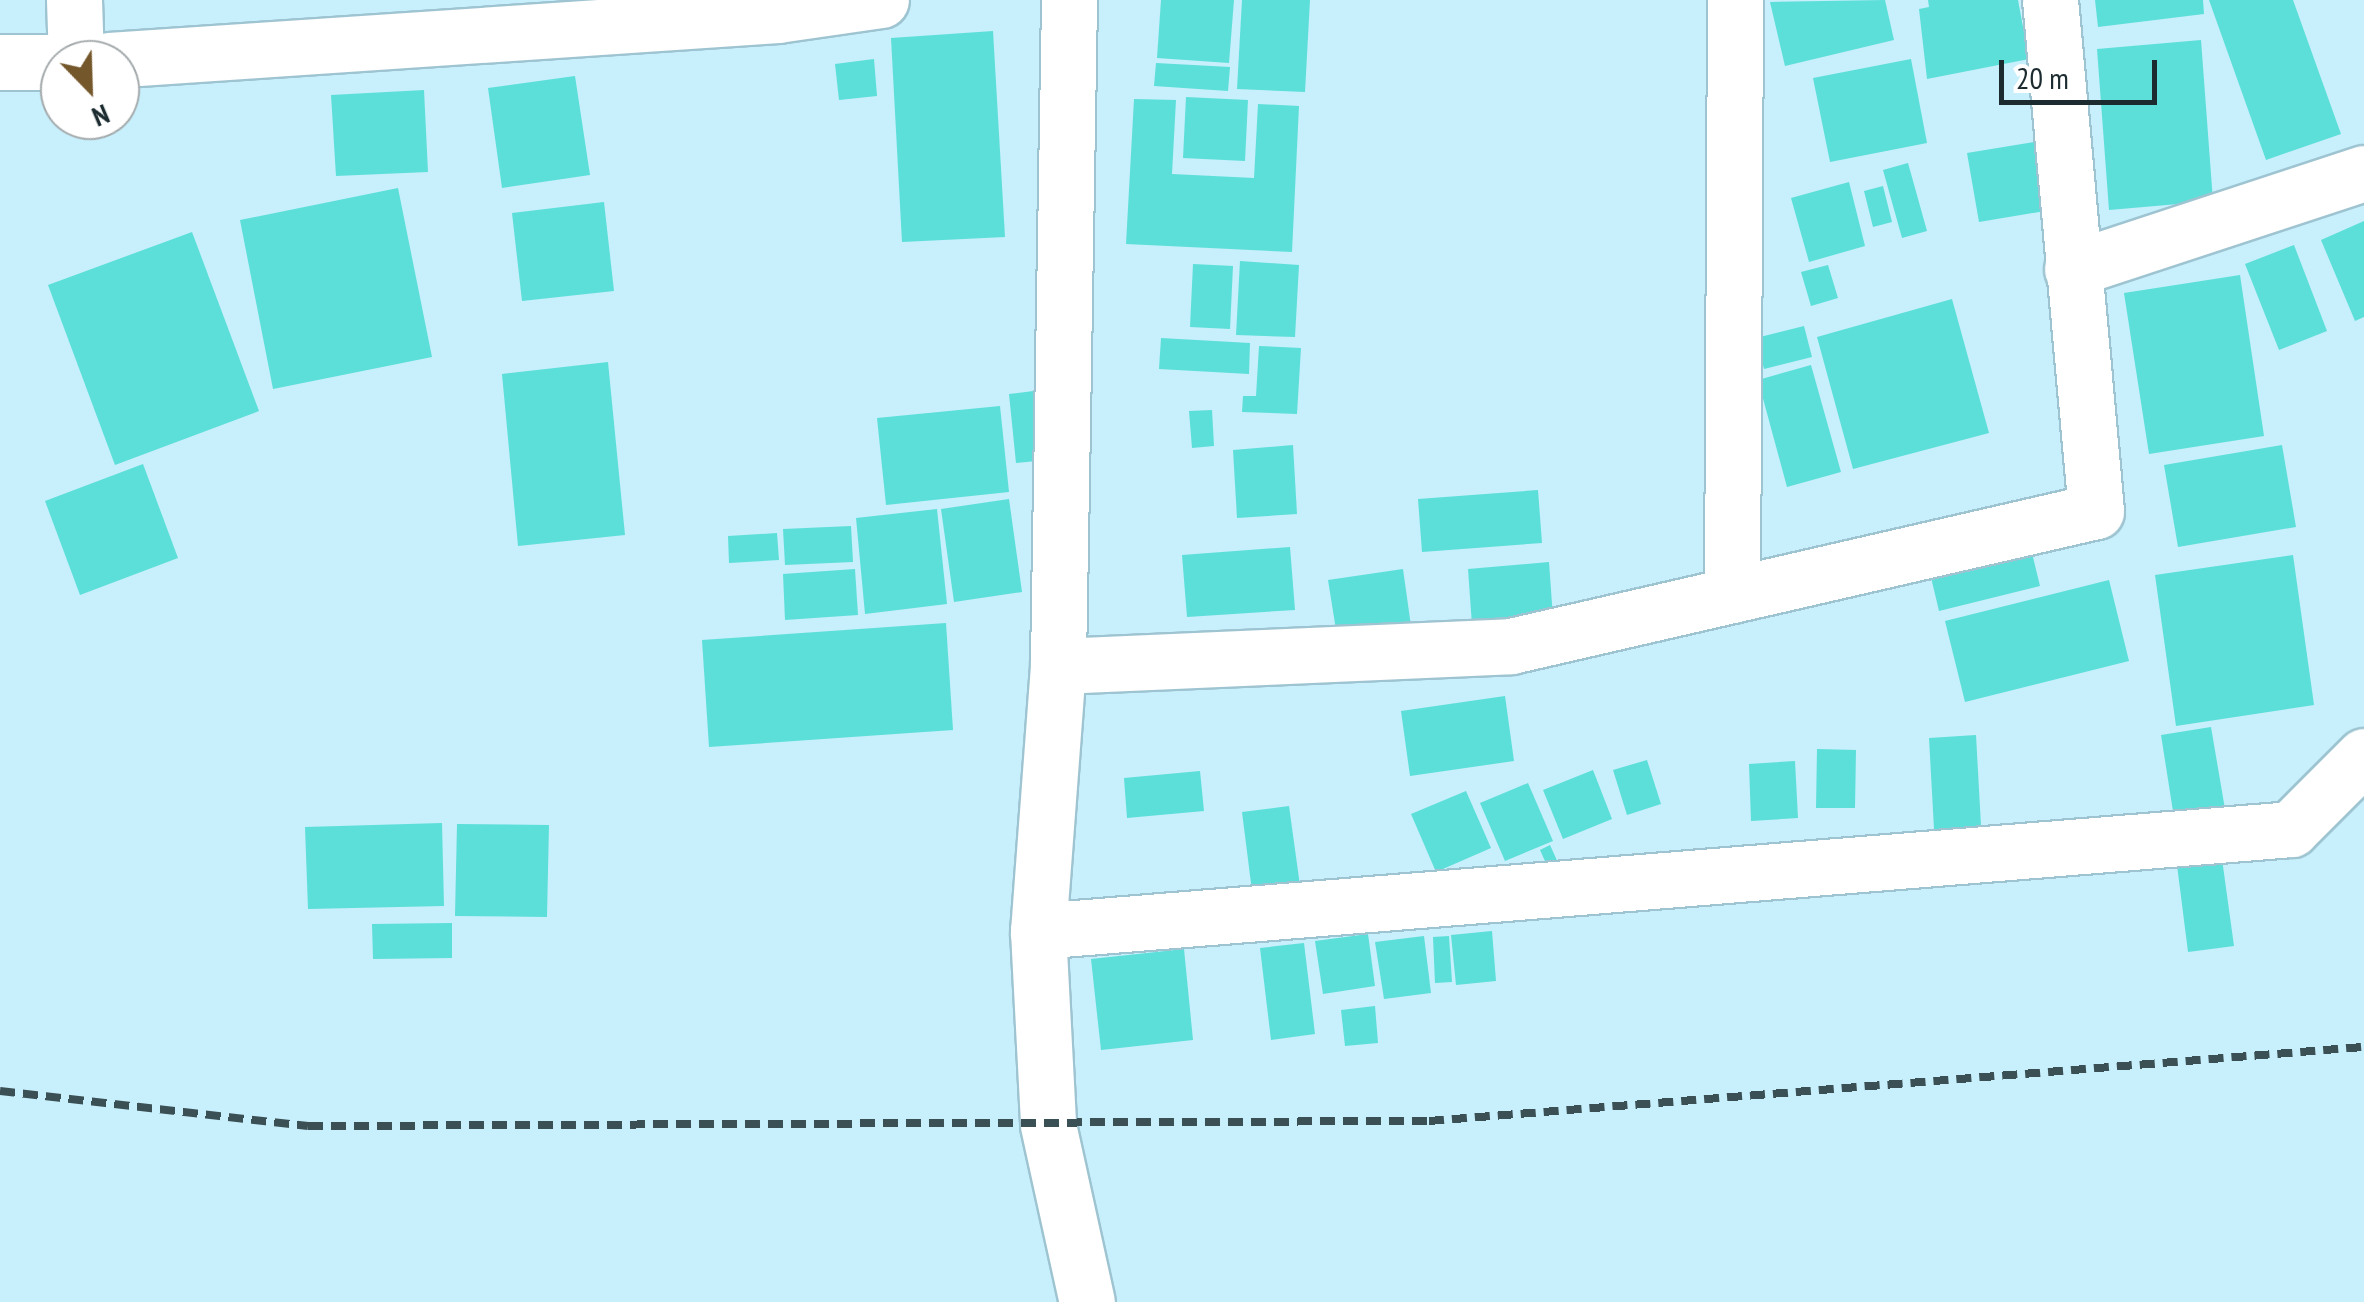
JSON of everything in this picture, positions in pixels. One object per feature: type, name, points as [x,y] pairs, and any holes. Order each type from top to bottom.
[{"type":"street","points":[[74,0],[75,40]]},
{"type":"street","points":[[140,56],[430,18],[881,0]]},
{"type":"street","points":[[1069,0],[1058,666],[1038,931],[1048,1125],[1087,1302]]},
{"type":"street","points":[[1732,595],[1735,0]]},
{"type":"street","points":[[1058,666],[1511,646],[2096,511],[2050,0]]},
{"type":"street","points":[[0,62],[40,62]]},
{"type":"street","points":[[2072,269],[2364,173]]},
{"type":"street","points":[[1038,931],[2291,829],[2364,756]]},
{"type":"building","points":[[1161,0],[1234,0],[1229,63],[1157,58]]},
{"type":"building","points":[[1242,0],[1310,0],[1305,92],[1237,89]]},
{"type":"building","points":[[1885,0],[1894,40],[1785,66],[1770,2]]},
{"type":"building","points":[[1928,0],[2018,0],[2029,59],[1927,79],[1919,9],[1929,7]]},
{"type":"building","points":[[2095,0],[2203,0],[2204,14],[2098,27]]},
{"type":"building","points":[[2209,0],[2293,0],[2341,134],[2266,160]]},
{"type":"building","points":[[993,31],[1005,237],[902,242],[891,38]]},
{"type":"building","points":[[2201,40],[2213,201],[2109,210],[2097,49]]},
{"type":"building","points":[[874,59],[877,96],[839,100],[835,64]]},
{"type":"building","points":[[1911,59],[1927,143],[1830,162],[1813,78]]},
{"type":"building","points":[[1156,63],[1230,67],[1228,91],[1154,86]]},
{"type":"building","points":[[575,76],[590,175],[502,188],[488,88]]},
{"type":"building","points":[[424,90],[428,172],[336,176],[331,95]]},
{"type":"building","points":[[1186,97],[1248,100],[1245,161],[1183,158]]},
{"type":"building","points":[[1134,99],[1176,100],[1172,174],[1254,178],[1258,104],[1299,106],[1292,252],[1126,244]]},
{"type":"building","points":[[2040,141],[2051,210],[1979,222],[1967,153]]},
{"type":"building","points":[[1908,163],[1927,231],[1902,238],[1883,170]]},
{"type":"building","points":[[1849,182],[1865,246],[1809,262],[1791,198]]},
{"type":"building","points":[[1883,186],[1892,222],[1873,227],[1864,191]]},
{"type":"building","points":[[398,188],[432,357],[273,389],[240,220]]},
{"type":"building","points":[[604,202],[614,291],[522,301],[512,213]]},
{"type":"building","points":[[2364,221],[2364,317],[2355,321],[2321,240]]},
{"type":"building","points":[[192,232],[259,411],[115,465],[48,285]]},
{"type":"building","points":[[2294,245],[2327,331],[2279,350],[2245,264]]},
{"type":"building","points":[[1240,261],[1299,265],[1295,337],[1236,335]]},
{"type":"building","points":[[1193,264],[1233,266],[1230,329],[1190,327]]},
{"type":"building","points":[[1828,265],[1838,298],[1811,306],[1801,272]]},
{"type":"building","points":[[2240,275],[2264,436],[2149,454],[2124,293]]},
{"type":"building","points":[[1952,299],[1989,433],[1853,469],[1817,337]]},
{"type":"building","points":[[1804,326],[1812,357],[1764,369],[1756,338]]},
{"type":"building","points":[[1161,338],[1250,343],[1249,374],[1159,369]]},
{"type":"building","points":[[1259,346],[1301,348],[1297,414],[1242,412],[1243,396],[1256,396]]},
{"type":"building","points":[[608,362],[625,535],[518,546],[502,374]]},
{"type":"building","points":[[1811,365],[1841,472],[1787,487],[1758,380]]},
{"type":"building","points":[[1041,390],[1047,460],[1016,463],[1009,394]]},
{"type":"building","points":[[1000,406],[1009,492],[886,505],[877,418]]},
{"type":"building","points":[[1212,410],[1214,446],[1192,448],[1189,411]]},
{"type":"building","points":[[1293,445],[1297,514],[1237,518],[1233,450]]},
{"type":"building","points":[[2282,445],[2296,527],[2178,547],[2164,465]]},
{"type":"building","points":[[143,464],[178,558],[80,595],[45,501]]},
{"type":"building","points":[[1538,490],[1542,543],[1422,552],[1418,499]]},
{"type":"building","points":[[1009,499],[1022,592],[954,602],[941,509]]},
{"type":"building","points":[[937,509],[947,604],[865,614],[856,518]]},
{"type":"building","points":[[2025,524],[2040,586],[1939,611],[1924,548]]},
{"type":"building","points":[[851,526],[853,562],[785,565],[783,529]]},
{"type":"building","points":[[777,533],[779,560],[729,563],[728,536]]},
{"type":"building","points":[[1290,547],[1295,610],[1187,617],[1182,555]]},
{"type":"building","points":[[2293,555],[2314,705],[2176,726],[2155,575]]},
{"type":"building","points":[[1549,562],[1553,618],[1472,625],[1468,569]]},
{"type":"building","points":[[855,569],[858,615],[785,620],[783,574]]},
{"type":"building","points":[[1403,569],[1411,626],[1337,636],[1328,580]]},
{"type":"building","points":[[2109,580],[2129,661],[1965,702],[1945,621]]},
{"type":"building","points":[[946,623],[953,730],[709,747],[702,640]]},
{"type":"building","points":[[1505,696],[1514,761],[1410,776],[1401,711]]},
{"type":"building","points":[[2211,727],[2226,815],[2175,824],[2161,735]]},
{"type":"building","points":[[1976,735],[1982,844],[1935,847],[1929,738]]},
{"type":"building","points":[[1817,749],[1856,750],[1855,808],[1816,808]]},
{"type":"building","points":[[1647,760],[1661,804],[1627,815],[1613,770]]},
{"type":"building","points":[[1795,761],[1798,818],[1751,821],[1749,764]]},
{"type":"building","points":[[1593,770],[1612,819],[1563,839],[1543,790]]},
{"type":"building","points":[[1200,771],[1204,811],[1127,818],[1124,778]]},
{"type":"building","points":[[1528,783],[1553,841],[1505,861],[1480,803]]},
{"type":"building","points":[[1466,791],[1491,848],[1436,872],[1411,814]]},
{"type":"building","points":[[1289,806],[1301,893],[1253,899],[1242,812]]},
{"type":"building","points":[[442,823],[444,906],[308,909],[305,827]]},
{"type":"building","points":[[457,824],[549,825],[547,917],[455,916]]},
{"type":"building","points":[[1550,845],[1559,865],[1549,870],[1540,850]]},
{"type":"building","points":[[2222,859],[2234,946],[2188,952],[2177,865]]},
{"type":"building","points":[[452,923],[452,958],[373,959],[372,924]]},
{"type":"building","points":[[1492,931],[1496,981],[1456,985],[1451,935]]},
{"type":"building","points":[[1368,934],[1375,986],[1323,994],[1315,941]]},
{"type":"building","points":[[1424,936],[1431,993],[1384,999],[1375,942]]},
{"type":"building","points":[[1449,936],[1452,982],[1435,983],[1433,937]]},
{"type":"building","points":[[1304,943],[1315,1034],[1271,1040],[1260,948]]},
{"type":"building","points":[[1184,949],[1193,1040],[1101,1050],[1091,959]]},
{"type":"building","points":[[1375,1006],[1378,1043],[1345,1046],[1341,1010]]},
{"type":"railway","points":[[0,1091],[308,1126],[1429,1121],[2364,1047]]}]
